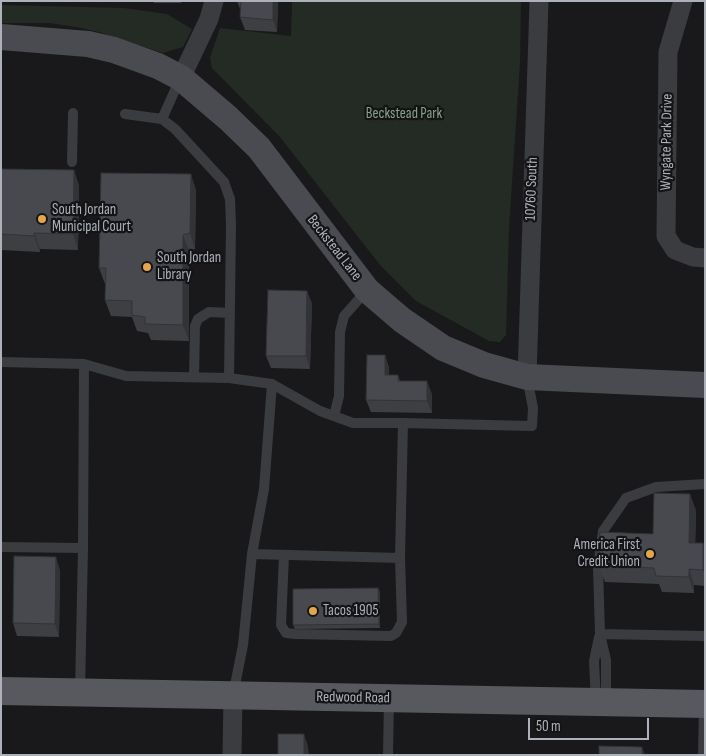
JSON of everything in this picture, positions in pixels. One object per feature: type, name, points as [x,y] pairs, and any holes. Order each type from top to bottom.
[{"type":"main road","name":"Redwood Road","points":[[1,692],[704,704]]},
{"type":"street","points":[[181,78],[208,19],[214,1]]},
{"type":"street","name":"10760 South","points":[[527,377],[538,1]]},
{"type":"street","name":"Wyngate Park Drive","points":[[683,1],[668,52],[666,236],[675,250],[693,257],[705,258]]},
{"type":"street","name":"Beckstead Lane","points":[[1,37],[88,44],[140,60],[181,78],[228,118],[258,148],[367,290],[402,320],[443,348],[484,365],[527,377],[705,385]]},
{"type":"street","points":[[232,755],[233,696]]},
{"type":"lane","points":[[162,119],[181,78]]},
{"type":"lane","points":[[72,162],[73,113]]},
{"type":"lane","points":[[125,114],[162,119],[175,129],[224,182],[230,199],[231,225],[229,378]]},
{"type":"lane","points":[[334,416],[339,396],[340,332],[344,316],[367,290]]},
{"type":"lane","points":[[194,377],[195,326],[198,319],[209,312],[230,312]]},
{"type":"lane","points":[[1,362],[84,364],[126,376],[229,378],[272,384],[320,411],[354,423],[532,426],[533,408],[527,377]]},
{"type":"lane","points":[[80,693],[84,364]]},
{"type":"lane","points":[[233,696],[243,645],[252,554],[264,489],[272,384]]},
{"type":"lane","points":[[284,555],[281,625],[286,633],[391,636],[396,633],[402,622],[400,558],[403,424]]},
{"type":"lane","points":[[601,702],[594,661],[600,634],[598,567],[603,531],[626,498],[656,487],[705,484]]},
{"type":"lane","points":[[1,547],[83,548]]},
{"type":"lane","points":[[252,554],[400,558]]},
{"type":"lane","points":[[600,634],[705,636]]},
{"type":"lane","points":[[388,755],[389,698]]},
{"type":"lane","points":[[704,704],[704,755]]},
{"type":"green space","name":"Beckstead Park","points":[[292,1],[521,1],[520,63],[509,228],[506,335],[500,342],[489,341],[416,301],[380,265],[280,137],[212,68],[210,58],[220,28],[291,36]]},
{"type":"green space","points":[[1,5],[124,8],[167,14],[192,29],[183,47],[163,53],[99,32],[76,27],[49,23],[1,23]]},
{"type":"building","points":[[241,1],[273,1],[273,20],[240,17]]},
{"type":"building","points":[[1,169],[74,170],[73,234],[34,233],[34,236],[1,234]]},
{"type":"building","name":"South Jordan Library","points":[[101,173],[191,174],[190,233],[183,235],[183,325],[145,324],[145,317],[132,315],[132,301],[105,300],[106,268],[99,268]]},
{"type":"building","points":[[268,290],[307,291],[306,356],[266,356]]},
{"type":"building","points":[[367,355],[385,355],[385,375],[398,375],[398,381],[427,381],[427,401],[366,400]]},
{"type":"building","name":"America First Credit Union","points":[[654,493],[690,494],[689,543],[703,543],[703,570],[689,569],[689,577],[656,576],[654,568],[599,566],[600,532],[653,534]]},
{"type":"building","points":[[14,556],[56,557],[55,624],[13,623]]},
{"type":"building","points":[[378,588],[379,624],[293,625],[293,589]]},
{"type":"building","points":[[278,734],[304,734],[304,755],[278,755]]},
{"type":"building","points":[[599,746],[642,747],[642,755],[599,755]]},
{"type":"place","name":"South Jordan Municipal Court","points":[[42,219]]},
{"type":"place","name":"South Jordan Library","points":[[147,267]]},
{"type":"place","name":"America First Credit Union","points":[[650,554]]},
{"type":"place","name":"Tacos 1905","points":[[313,611]]}]
